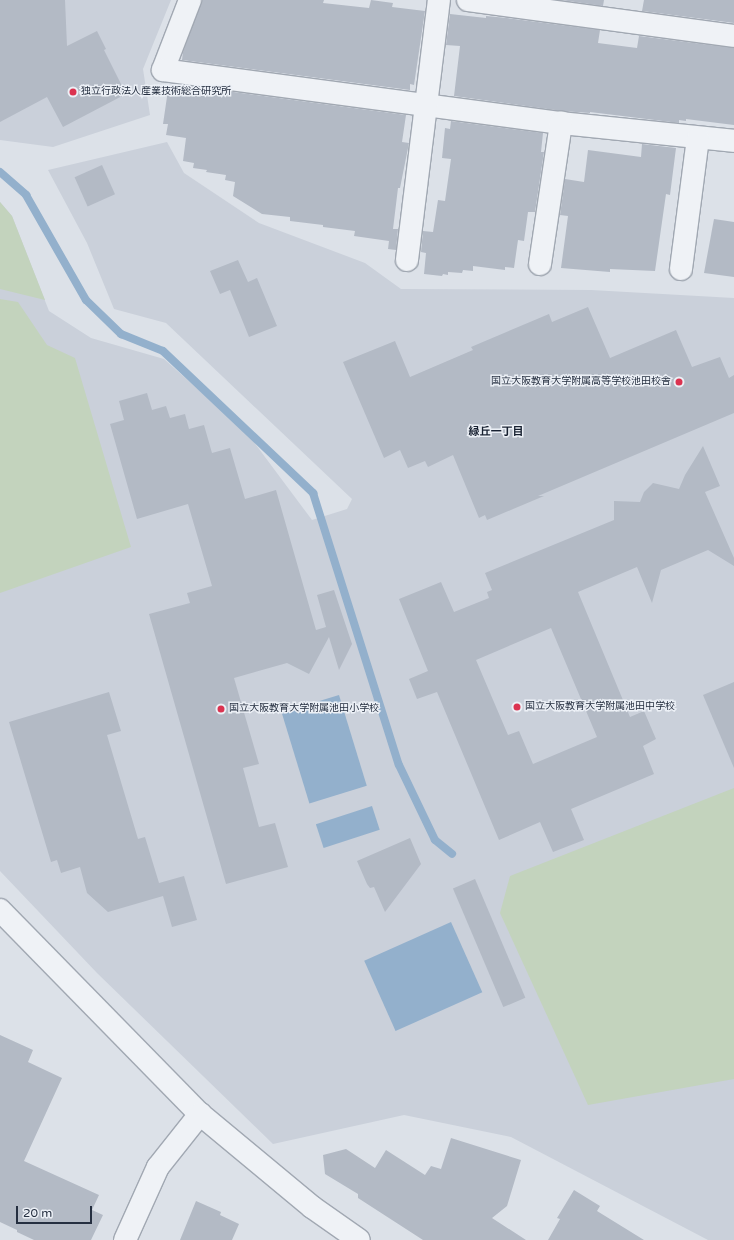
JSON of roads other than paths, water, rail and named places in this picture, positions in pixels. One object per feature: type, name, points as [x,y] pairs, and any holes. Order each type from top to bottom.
[{"type":"street","points":[[190,0],[163,70],[561,123],[734,141]]},
{"type":"street","points":[[407,260],[439,0]]},
{"type":"street","points":[[468,0],[734,36]]},
{"type":"street","points":[[540,264],[561,123]]},
{"type":"street","points":[[681,269],[698,138]]},
{"type":"street","points":[[0,910],[200,1114],[312,1207],[359,1240]]},
{"type":"street","points":[[125,1240],[158,1167],[200,1114]]},
{"type":"water","points":[[339,695],[367,786],[309,803],[282,713]]},
{"type":"water","points":[[372,806],[380,830],[324,848],[316,824]]},
{"type":"water","points":[[451,922],[482,992],[396,1031],[364,961]]},
{"type":"waterway","points":[[0,172],[26,195],[86,300],[121,334],[163,351],[313,493],[399,765],[435,840],[452,854]]},
{"type":"place","name":"独立行政法人産業技術総合研究所","points":[[73,92]]},
{"type":"place","name":"国立大阪教育大学附属高等学校池田校舎","points":[[679,382]]},
{"type":"place","name":"国立大阪教育大学附属池田中学校","points":[[517,707]]},
{"type":"place","name":"国立大阪教育大学附属池田小学校","points":[[221,709]]},
{"type":"district","name":"緑丘一丁目","points":[[496,432]]}]
